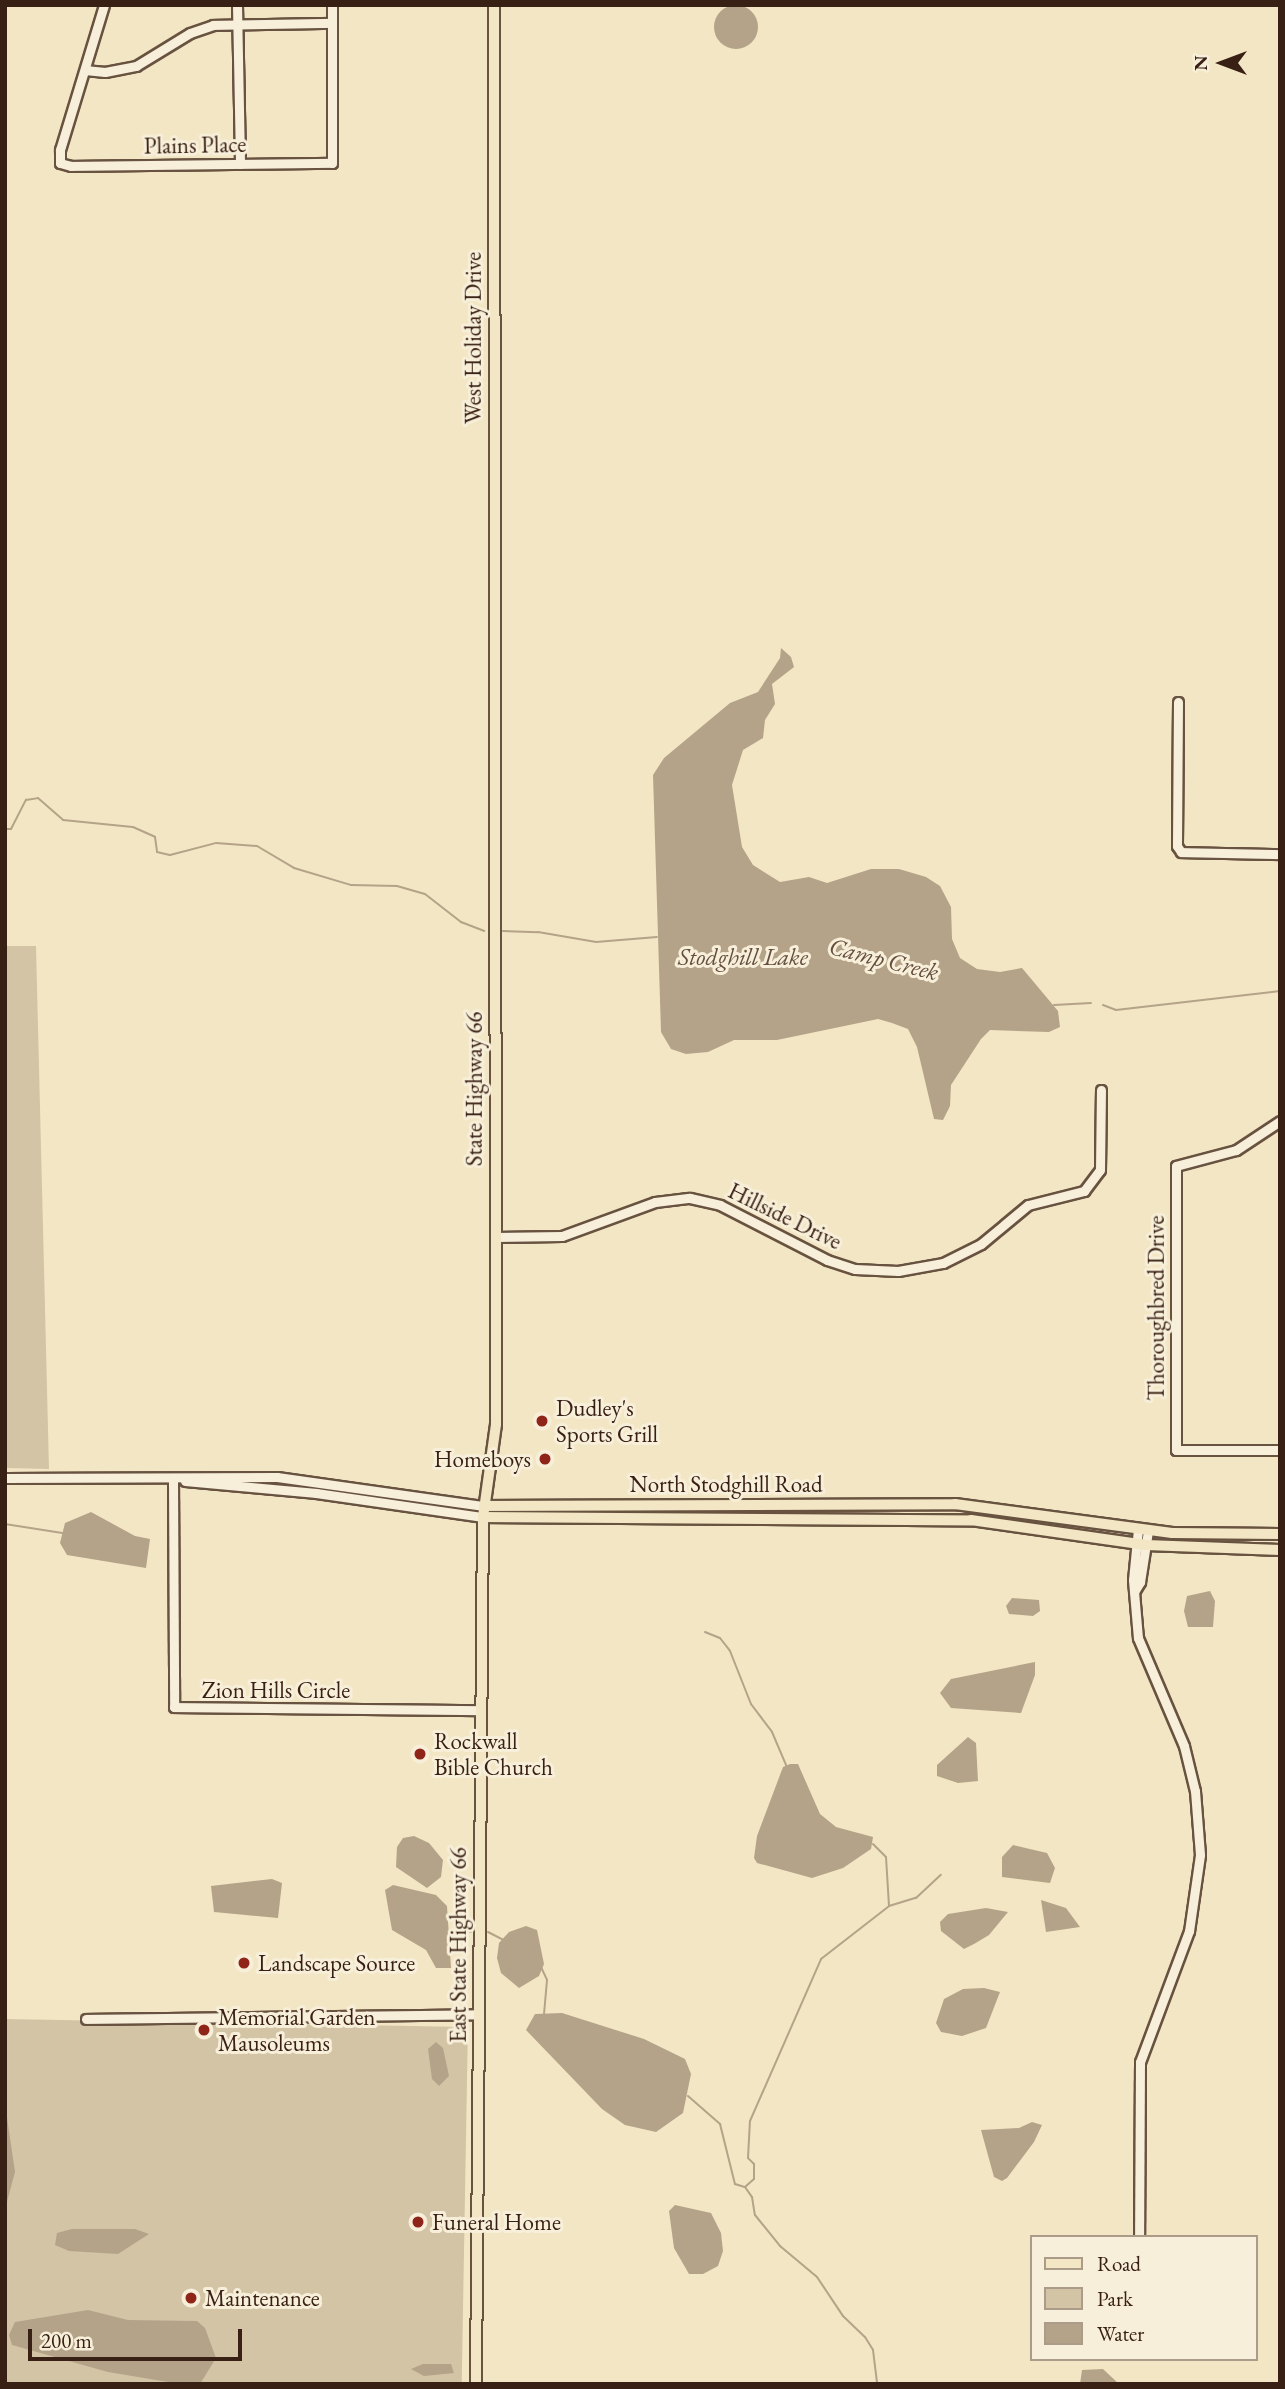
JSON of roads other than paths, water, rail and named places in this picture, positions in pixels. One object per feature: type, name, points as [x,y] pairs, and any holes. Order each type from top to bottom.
[{"type":"main road","name":"West Holiday Drive","points":[[494,5],[494,670]]},
{"type":"main road","name":"State Highway 66","points":[[484,1512],[496,1424],[494,670]]},
{"type":"main road","name":"North Stodghill Road","points":[[484,1512],[955,1504],[1143,1530],[1280,1534]]},
{"type":"main road","name":"North Stodghill Road","points":[[484,1512],[971,1520],[1142,1544],[1280,1550]]},
{"type":"main road","name":"East State Highway 66","points":[[476,2384],[480,1710],[484,1512]]},
{"type":"street","points":[[104,5],[85,70],[106,72],[136,66],[190,33],[237,24],[332,23],[332,5]]},
{"type":"street","points":[[237,5],[240,164]]},
{"type":"street","name":"Plains Place","points":[[85,70],[60,163],[332,163],[332,23]]},
{"type":"street","points":[[1178,702],[1177,846],[1181,852],[1280,854]]},
{"type":"street","name":"Hillside Drive","points":[[495,1237],[562,1236],[655,1202],[690,1198],[720,1205],[827,1260],[855,1269],[898,1271],[958,1258],[1028,1206],[1084,1191],[1100,1170],[1101,1090]]},
{"type":"street","name":"Thoroughbred Drive","points":[[1280,1121],[1236,1150],[1176,1166],[1176,1450],[1280,1450]]},
{"type":"street","name":"North Stodghill Road","points":[[5,1478],[173,1480],[484,1512]]},
{"type":"street","name":"Zion Hills Circle","points":[[173,1480],[174,1707],[480,1710]]},
{"type":"street","points":[[1139,2235],[1140,2062],[1189,1931],[1200,1855],[1190,1768],[1166,1697],[1138,1638],[1133,1593],[1143,1530]]},
{"type":"street","points":[[86,2019],[479,2014]]},
{"type":"water","points":[[736,5],[745,6],[752,11],[757,18],[757,36],[752,43],[745,48],[736,49],[727,48],[720,43],[715,36],[714,27],[715,18],[720,11],[727,6]]},
{"type":"water","name":"Stodghill Lake","points":[[781,648],[791,657],[794,667],[772,684],[775,704],[765,720],[763,738],[743,750],[732,785],[742,847],[753,865],[780,882],[809,877],[827,883],[871,869],[899,869],[926,877],[940,886],[951,907],[952,939],[960,958],[977,969],[1000,972],[1022,968],[1058,1011],[1060,1027],[1049,1032],[990,1030],[981,1039],[951,1085],[950,1106],[943,1120],[934,1119],[917,1047],[908,1029],[892,1023],[878,1019],[777,1040],[734,1040],[708,1052],[686,1054],[671,1049],[661,1032],[653,775],[664,758],[730,703],[758,692],[780,658]]},
{"type":"water","points":[[91,1512],[135,1536],[150,1539],[146,1568],[67,1555],[60,1543],[65,1523]]},
{"type":"water","points":[[1210,1591],[1215,1601],[1213,1627],[1188,1627],[1184,1611],[1187,1596]]},
{"type":"water","points":[[1012,1598],[1039,1600],[1040,1611],[1033,1616],[1009,1614],[1006,1606]]},
{"type":"water","points":[[1035,1662],[1035,1675],[1021,1713],[951,1708],[940,1693],[951,1679]]},
{"type":"water","points":[[968,1737],[976,1743],[978,1781],[958,1783],[937,1776],[937,1765]]},
{"type":"water","points":[[798,1764],[820,1814],[836,1827],[873,1837],[871,1849],[843,1868],[812,1878],[757,1863],[754,1858],[757,1836],[783,1767]]},
{"type":"water","points":[[414,1836],[429,1843],[443,1860],[441,1877],[427,1888],[396,1867],[397,1847],[403,1838]]},
{"type":"water","points":[[1013,1845],[1047,1853],[1055,1868],[1050,1883],[1002,1877],[1002,1857]]},
{"type":"water","points":[[272,1879],[282,1883],[278,1918],[214,1912],[211,1886]]},
{"type":"water","points":[[393,1885],[436,1895],[447,1906],[451,1968],[436,1968],[426,1950],[392,1930],[385,1890]]},
{"type":"water","points":[[1041,1900],[1066,1908],[1080,1927],[1046,1932]]},
{"type":"water","points":[[986,1908],[1008,1912],[989,1935],[974,1944],[964,1949],[941,1931],[940,1922],[948,1914]]},
{"type":"water","points":[[526,1926],[537,1930],[544,1964],[539,1976],[519,1988],[501,1973],[497,1958],[499,1943],[509,1932]]},
{"type":"water","points":[[984,1988],[1000,1992],[986,2028],[962,2036],[941,2032],[936,2023],[944,1999],[963,1989]]},
{"type":"water","points":[[562,2013],[644,2039],[685,2059],[691,2074],[683,2113],[656,2132],[625,2125],[602,2109],[526,2030],[535,2014]]},
{"type":"water","points":[[436,2042],[443,2048],[449,2076],[439,2086],[432,2079],[428,2049]]},
{"type":"water","points":[[5,2104],[15,2172],[5,2209]]},
{"type":"water","points":[[1032,2122],[1042,2125],[1034,2142],[1007,2178],[1002,2181],[994,2177],[981,2130],[1019,2128]]},
{"type":"water","points":[[675,2205],[711,2213],[721,2233],[723,2251],[718,2266],[703,2274],[689,2274],[674,2248],[669,2211]]},
{"type":"water","points":[[72,2229],[135,2229],[149,2234],[118,2254],[69,2251],[55,2245],[57,2233]]},
{"type":"water","points":[[88,2310],[128,2320],[197,2321],[205,2328],[216,2358],[200,2384],[180,2384],[108,2372],[12,2345],[9,2335],[15,2322]]},
{"type":"water","points":[[423,2364],[451,2364],[454,2373],[424,2376],[411,2369]]},
{"type":"water","points":[[1103,2369],[1119,2384],[1080,2384],[1082,2370]]},
{"type":"waterway","name":"Camp Creek","points":[[5,829],[11,829],[26,800],[38,798],[63,820],[133,827],[155,837],[157,852],[170,855],[216,843],[257,846],[294,868],[351,885],[397,886],[425,894],[461,922],[484,931]]},
{"type":"waterway","name":"Camp Creek","points":[[503,931],[538,932],[596,942],[657,937]]},
{"type":"waterway","name":"Camp Creek","points":[[1103,1005],[1116,1010],[1280,991]]},
{"type":"waterway","name":"Camp Creek","points":[[1054,1005],[1091,1003]]},
{"type":"waterway","points":[[5,1524],[62,1533]]},
{"type":"waterway","points":[[705,1632],[720,1638],[730,1651],[751,1704],[772,1732],[787,1767]]},
{"type":"waterway","points":[[873,1844],[886,1857],[889,1906]]},
{"type":"waterway","points":[[745,2187],[754,2179],[754,2164],[748,2158],[750,2121],[821,1959],[889,1906],[916,1898],[941,1875]]},
{"type":"waterway","points":[[449,1932],[471,1932]]},
{"type":"waterway","points":[[488,1932],[506,1941]]},
{"type":"waterway","points":[[541,1967],[547,1980],[544,2015]]},
{"type":"waterway","points":[[688,2096],[720,2124],[735,2184],[745,2187],[752,2197],[755,2215],[780,2246],[817,2277],[843,2316],[865,2337],[873,2350],[877,2384]]},
{"type":"place","name":"Dudley's Sports Grill","points":[[542,1421]]},
{"type":"place","name":"Homeboys","points":[[545,1459]]},
{"type":"place","name":"Rockwall Bible Church","points":[[420,1754]]},
{"type":"place","name":"Landscape Source","points":[[244,1963]]},
{"type":"place","name":"Memorial Garden Mausoleums","points":[[204,2030]]},
{"type":"place","name":"Funeral Home","points":[[418,2222]]},
{"type":"place","name":"Maintenance","points":[[191,2298]]}]
